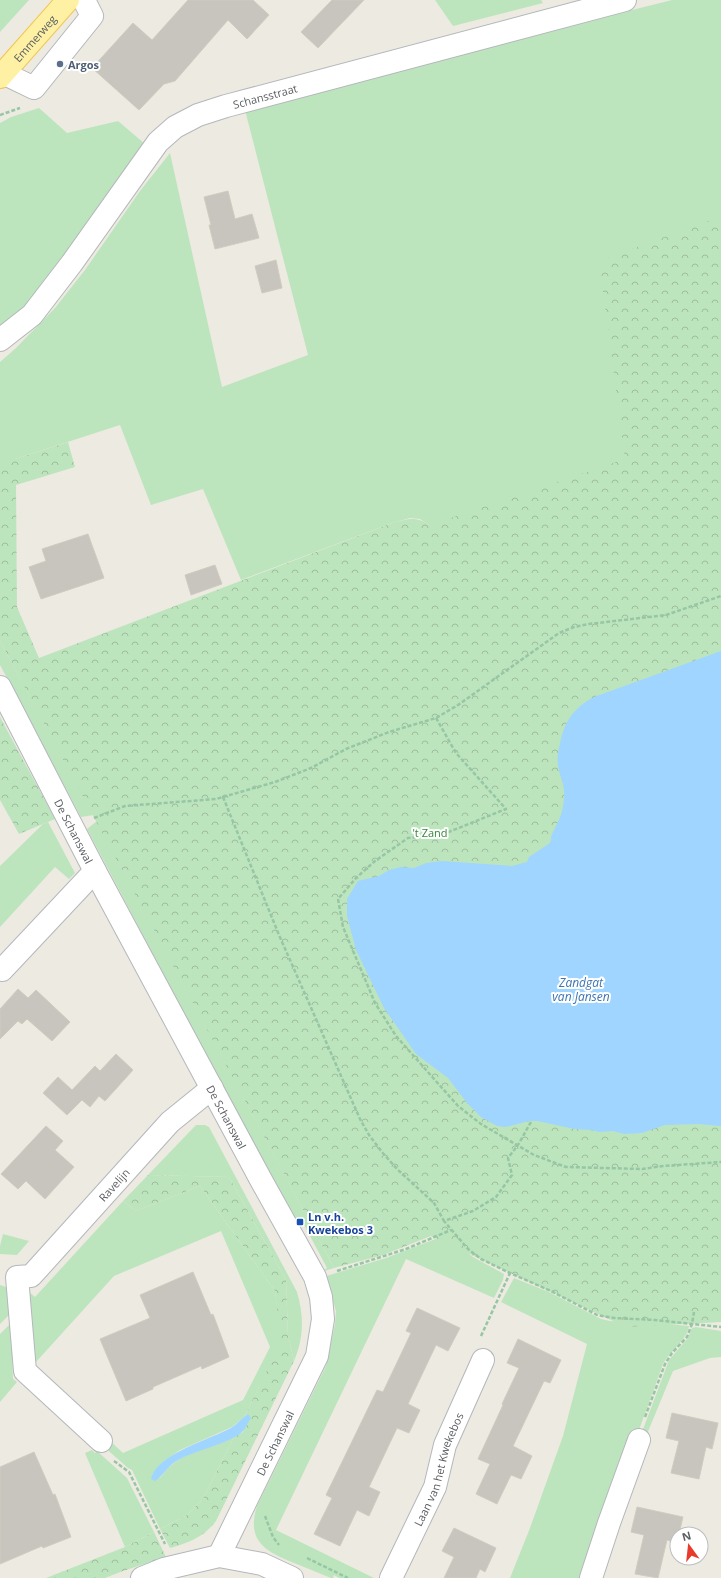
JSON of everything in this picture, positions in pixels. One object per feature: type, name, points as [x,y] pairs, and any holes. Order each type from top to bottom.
[{"type":"main road","name":"Emmerweg","points":[[2,75],[68,0]]},
{"type":"street","points":[[2,75],[34,88],[92,16],[84,0]]},
{"type":"street","name":"Schansstraat","points":[[0,340],[32,315],[72,263],[158,142],[174,127],[198,115],[226,106],[625,0]]},
{"type":"street","name":"De Schanswal","points":[[0,687],[95,871],[261,1180],[315,1277],[323,1307],[323,1319],[317,1356],[219,1556]]},
{"type":"street","points":[[0,968],[2,970],[95,871]]},
{"type":"street","name":"Ravelijn","points":[[101,1440],[25,1371],[8,1276],[31,1276],[170,1122],[212,1088]]},
{"type":"street","name":"Laan van het Kwekebos","points":[[391,1578],[435,1487],[445,1445],[483,1360]]},
{"type":"street","points":[[591,1578],[639,1440]]},
{"type":"street","points":[[142,1578],[164,1569],[219,1556],[262,1564],[292,1578]]},
{"type":"path","points":[[74,829],[102,814],[125,806],[216,799],[275,782],[311,768],[346,749],[389,732],[436,718],[458,705],[559,633],[574,627],[589,624],[666,615],[721,596]]},
{"type":"path","points":[[436,718],[456,753],[506,810],[441,835],[408,838],[374,862],[356,878],[338,899],[343,927],[375,1002],[396,1036],[458,1106],[481,1124],[534,1155],[566,1167],[642,1169],[721,1162]]},
{"type":"path","points":[[223,797],[278,935],[360,1119],[369,1135],[382,1152],[397,1169],[434,1203],[444,1221],[468,1249],[481,1259],[510,1274],[551,1290],[597,1315],[614,1318],[655,1320],[721,1327]]},
{"type":"path","points":[[444,1221],[473,1211],[496,1197],[512,1175],[508,1158],[518,1145],[531,1122]]},
{"type":"path","points":[[315,1277],[406,1249],[451,1230]]},
{"type":"path","points":[[483,1360],[476,1346],[510,1274]]},
{"type":"path","points":[[639,1440],[642,1424],[665,1364],[672,1353],[686,1337],[692,1324],[694,1312]]},
{"type":"path","points":[[101,1440],[98,1449],[129,1472],[166,1546]]},
{"type":"path","points":[[246,1502],[260,1510],[266,1517],[273,1537],[280,1545]]},
{"type":"path","points":[[300,1555],[348,1578]]},
{"type":"green space","points":[[0,0],[29,0],[0,32]]},
{"type":"green space","points":[[435,0],[541,0],[543,3],[453,26]]},
{"type":"green space","points":[[672,0],[721,0],[721,246],[584,622],[420,519],[410,518],[392,523],[241,580],[203,489],[151,505],[120,425],[15,459],[0,459],[0,362],[16,348],[55,308],[85,270],[140,191],[170,153],[222,387],[308,355],[245,110],[476,49]]},
{"type":"green space","points":[[39,108],[67,133],[118,121],[145,144],[37,297],[0,329],[0,123],[11,117]]},
{"type":"green space","name":"'t Zand","points":[[721,216],[721,1322],[626,1327],[431,1236],[383,1255],[334,1268],[0,641],[0,459],[15,459],[68,442],[75,467],[16,485],[17,607],[39,658],[392,523],[416,519],[430,525],[625,459],[599,261]]},
{"type":"green space","points":[[0,641],[94,815],[81,817],[0,665]]},
{"type":"green space","points":[[0,717],[55,819],[19,834],[0,800]]},
{"type":"green space","points":[[97,821],[334,1268],[321,1272],[327,1268],[301,1219],[294,1222],[87,829]]},
{"type":"green space","points":[[48,822],[75,873],[69,879],[55,867],[0,927],[0,866],[43,824]]},
{"type":"green space","points":[[196,1125],[205,1125],[209,1127],[297,1292],[301,1310],[302,1327],[300,1344],[294,1361],[288,1335],[286,1280],[229,1177],[148,1175]]},
{"type":"green space","points":[[148,1175],[229,1177],[286,1280],[288,1335],[294,1361],[216,1521],[211,1527],[195,1539],[170,1548],[160,1529],[187,1515],[203,1499],[234,1437],[243,1432],[248,1414],[244,1417],[281,1342],[275,1291],[200,1186],[136,1211],[123,1201]]},
{"type":"green space","points":[[200,1186],[275,1291],[282,1342],[244,1417],[232,1427],[180,1450],[164,1461],[152,1475],[160,1478],[176,1461],[185,1456],[234,1437],[203,1499],[187,1515],[160,1529],[132,1470],[102,1445],[108,1439],[123,1453],[243,1400],[270,1347],[221,1231],[114,1276],[36,1362],[31,1347],[29,1292],[35,1297],[123,1201],[136,1211]]},
{"type":"green space","points":[[3,1234],[29,1241],[17,1255],[0,1254]]},
{"type":"green space","points":[[446,1235],[473,1257],[504,1274],[503,1280],[494,1298],[406,1259],[276,1530],[374,1578],[339,1578],[334,1575],[333,1578],[331,1578],[278,1556],[262,1545],[257,1538],[254,1530],[254,1519],[257,1506],[326,1366],[335,1324],[336,1311],[323,1277],[386,1258]]},
{"type":"green space","points":[[514,1278],[549,1292],[601,1319],[610,1321],[689,1326],[688,1331],[682,1341],[663,1364],[585,1578],[510,1578],[530,1528],[563,1436],[587,1344],[501,1302]]},
{"type":"green space","points":[[0,1285],[9,1288],[10,1314],[0,1324]]},
{"type":"green space","points":[[11,1323],[13,1379],[17,1382],[0,1402],[0,1334]]},
{"type":"green space","points":[[696,1327],[721,1331],[721,1357],[710,1358],[673,1371],[647,1434],[642,1432],[669,1360],[688,1338],[692,1328]]},
{"type":"green space","points":[[92,1450],[95,1453],[97,1451],[127,1478],[154,1532],[125,1547],[85,1453]]},
{"type":"green space","points":[[154,1532],[166,1557],[105,1578],[46,1578],[125,1547]]},
{"type":"water","name":"Zandgat van Jansen","points":[[721,651],[721,1126],[698,1124],[665,1125],[642,1133],[624,1134],[613,1131],[599,1132],[574,1129],[538,1121],[529,1121],[506,1127],[497,1126],[481,1117],[467,1103],[448,1078],[416,1054],[384,1008],[356,950],[347,916],[347,899],[358,881],[379,876],[389,870],[401,867],[414,868],[426,863],[442,861],[512,866],[527,862],[529,857],[550,843],[552,833],[561,814],[564,791],[558,765],[558,752],[567,722],[576,710],[594,697]]},
{"type":"water","points":[[248,1414],[251,1418],[244,1430],[238,1435],[182,1458],[172,1464],[155,1481],[151,1479],[155,1470],[173,1455],[185,1448],[231,1428]]},
{"type":"building","points":[[188,0],[253,0],[269,15],[247,39],[228,20],[175,81],[164,84],[139,110],[92,68],[133,23],[152,40]]},
{"type":"building","points":[[332,0],[364,0],[318,48],[301,32]]},
{"type":"building","points":[[228,191],[235,219],[252,214],[259,238],[215,249],[204,197]]},
{"type":"building","points":[[276,260],[282,288],[262,293],[255,266]]},
{"type":"building","points":[[88,534],[104,578],[41,599],[29,567],[46,561],[42,549]]},
{"type":"building","points":[[215,565],[222,584],[191,595],[185,575]]},
{"type":"building","points":[[18,989],[28,998],[36,990],[70,1022],[52,1041],[27,1019],[22,1024],[18,1021],[0,1039],[0,1009]]},
{"type":"building","points":[[116,1054],[133,1070],[105,1101],[99,1096],[90,1107],[82,1100],[67,1115],[43,1093],[58,1077],[72,1090],[95,1066],[100,1071]]},
{"type":"building","points":[[46,1126],[63,1141],[55,1150],[74,1167],[45,1199],[26,1181],[18,1189],[1,1174]]},
{"type":"building","points":[[193,1272],[211,1315],[213,1314],[229,1357],[202,1369],[201,1366],[153,1387],[153,1389],[126,1401],[100,1339],[150,1318],[140,1295]]},
{"type":"building","points":[[417,1308],[460,1328],[448,1351],[436,1345],[408,1404],[420,1410],[409,1433],[397,1428],[369,1487],[380,1492],[369,1516],[357,1510],[340,1546],[314,1534],[332,1498],[326,1495],[377,1390],[383,1392],[411,1333],[406,1331]]},
{"type":"building","points":[[518,1339],[561,1360],[550,1383],[544,1381],[513,1446],[532,1456],[521,1479],[511,1475],[497,1504],[476,1494],[490,1464],[478,1459],[519,1368],[507,1363]]},
{"type":"building","points":[[672,1413],[718,1423],[712,1449],[706,1447],[699,1479],[671,1473],[679,1441],[666,1438]]},
{"type":"building","points":[[34,1452],[53,1495],[55,1494],[71,1537],[43,1548],[42,1546],[0,1564],[0,1467]]},
{"type":"building","points":[[637,1507],[683,1517],[681,1526],[669,1526],[669,1541],[667,1540],[658,1578],[635,1574],[644,1535],[631,1532]]},
{"type":"building","points":[[454,1528],[496,1548],[485,1572],[480,1569],[476,1578],[444,1578],[454,1557],[442,1551]]},
{"type":"place","name":"Argos","points":[[60,64]]},
{"type":"place","name":"Ln v.h. Kwekebos 3","points":[[300,1222]]}]
